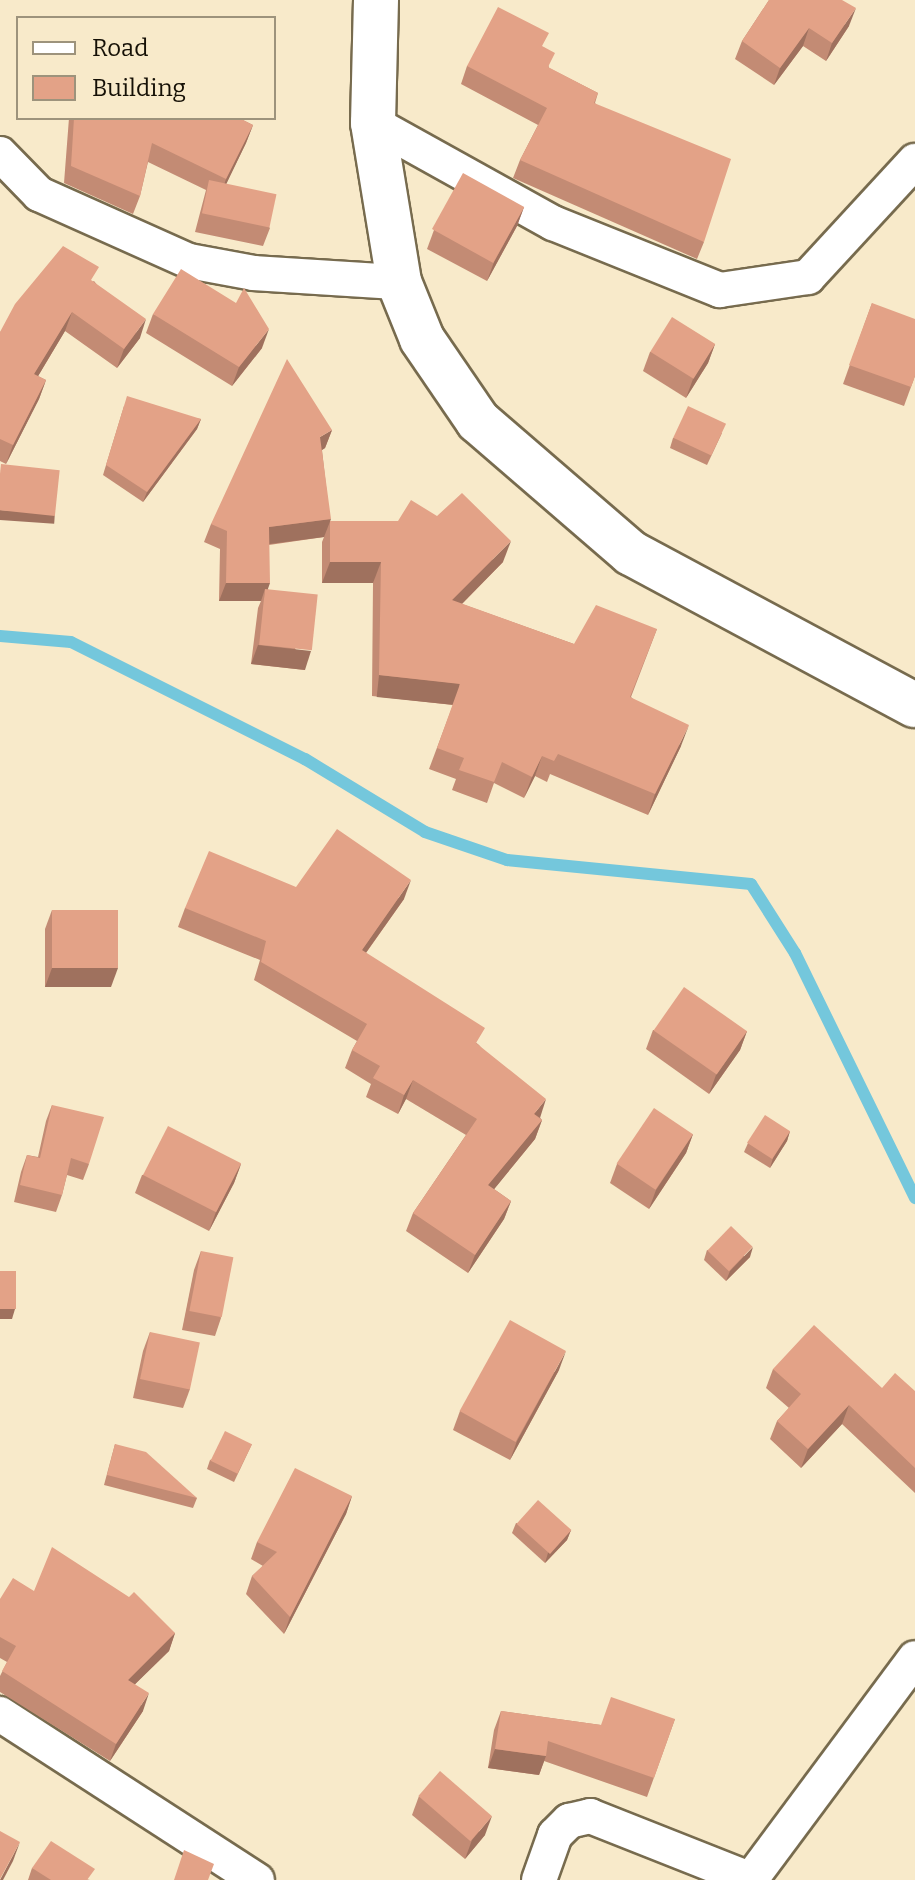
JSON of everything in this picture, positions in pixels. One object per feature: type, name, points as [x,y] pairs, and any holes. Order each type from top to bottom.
[{"type":"street","points":[[376,0],[373,123],[399,282],[422,339],[478,421],[631,553],[915,705]]},
{"type":"street","points":[[373,123],[553,223],[720,290],[808,277],[915,161]]},
{"type":"street","points":[[0,154],[39,194],[189,261],[254,273],[399,282]]},
{"type":"street","points":[[539,1880],[555,1835],[569,1821],[590,1816],[752,1880],[915,1658]]},
{"type":"street","points":[[0,1714],[220,1866],[257,1880]]},
{"type":"building","points":[[769,0],[842,0],[856,8],[832,43],[809,28],[780,68],[742,41]]},
{"type":"building","points":[[498,7],[549,33],[542,46],[555,53],[548,67],[598,93],[594,103],[731,159],[704,242],[520,160],[547,108],[467,66]]},
{"type":"building","points":[[74,120],[243,120],[253,125],[226,179],[152,143],[140,196],[71,166]]},
{"type":"building","points":[[463,173],[524,207],[493,263],[432,229]]},
{"type":"building","points":[[209,180],[276,194],[269,228],[202,213]]},
{"type":"building","points":[[63,246],[99,267],[91,280],[146,319],[124,349],[72,312],[34,374],[46,380],[13,445],[0,439],[0,332],[15,304]]},
{"type":"building","points":[[181,269],[236,303],[244,288],[269,329],[239,367],[153,314]]},
{"type":"building","points":[[872,303],[915,319],[915,376],[911,387],[849,365]]},
{"type":"building","points":[[672,317],[715,344],[694,379],[650,352]]},
{"type":"building","points":[[287,359],[332,430],[320,437],[331,519],[269,527],[270,583],[226,583],[227,531],[211,524]]},
{"type":"building","points":[[127,396],[201,419],[147,492],[106,465]]},
{"type":"building","points":[[688,406],[726,424],[711,455],[673,438]]},
{"type":"building","points":[[1,464],[60,470],[55,516],[0,510]]},
{"type":"building","points":[[462,493],[511,541],[452,600],[574,644],[596,605],[657,629],[630,697],[689,725],[655,794],[558,754],[554,761],[542,756],[532,777],[502,762],[494,782],[459,770],[464,758],[437,748],[460,684],[379,675],[381,562],[330,562],[330,521],[398,521],[411,500],[437,516]]},
{"type":"building","points":[[265,589],[318,595],[312,650],[259,645]]},
{"type":"building","points":[[337,829],[411,880],[362,950],[485,1028],[476,1043],[546,1099],[534,1114],[542,1120],[488,1185],[511,1201],[475,1255],[413,1213],[477,1119],[413,1080],[404,1095],[373,1078],[380,1066],[352,1050],[367,1024],[261,962],[266,941],[185,908],[209,851],[296,887]]},
{"type":"building","points":[[52,910],[118,910],[118,968],[52,968]]},
{"type":"building","points":[[684,987],[747,1031],[717,1075],[654,1030]]},
{"type":"building","points":[[52,1105],[104,1117],[89,1164],[71,1158],[62,1195],[20,1185],[27,1155],[40,1158]]},
{"type":"building","points":[[654,1108],[693,1134],[655,1190],[617,1164]]},
{"type":"building","points":[[765,1115],[790,1131],[772,1159],[747,1143]]},
{"type":"building","points":[[168,1126],[241,1163],[216,1212],[143,1175]]},
{"type":"building","points":[[731,1226],[753,1247],[729,1271],[707,1250]]},
{"type":"building","points":[[201,1251],[233,1257],[222,1317],[189,1311]]},
{"type":"building","points":[[0,1271],[16,1271],[16,1309],[0,1309]]},
{"type":"building","points":[[510,1320],[566,1351],[516,1442],[460,1411]]},
{"type":"building","points":[[814,1325],[882,1388],[895,1373],[915,1391],[915,1468],[849,1405],[808,1449],[777,1421],[801,1394],[773,1369]]},
{"type":"building","points":[[150,1332],[200,1343],[190,1390],[140,1379]]},
{"type":"building","points":[[225,1431],[252,1444],[237,1474],[211,1461]]},
{"type":"building","points":[[115,1444],[146,1452],[197,1498],[107,1475]]},
{"type":"building","points":[[295,1468],[352,1496],[290,1617],[252,1576],[277,1552],[257,1542]]},
{"type":"building","points":[[538,1500],[571,1530],[550,1554],[517,1524]]},
{"type":"building","points":[[52,1547],[129,1597],[134,1592],[175,1633],[128,1680],[149,1693],[116,1744],[2,1671],[16,1646],[0,1637],[0,1599],[13,1578],[34,1591]]},
{"type":"building","points":[[611,1697],[675,1719],[654,1778],[548,1741],[546,1756],[495,1749],[501,1711],[601,1725]]},
{"type":"building","points":[[440,1771],[492,1816],[470,1841],[418,1796]]},
{"type":"building","points":[[0,1831],[20,1842],[0,1879]]},
{"type":"building","points":[[51,1841],[95,1869],[87,1880],[51,1880],[32,1868]]},
{"type":"building","points":[[184,1850],[214,1864],[208,1880],[174,1880]]},
{"type":"waterway","points":[[0,636],[71,642],[305,759],[425,832],[507,860],[751,884],[795,953],[915,1198]]}]
